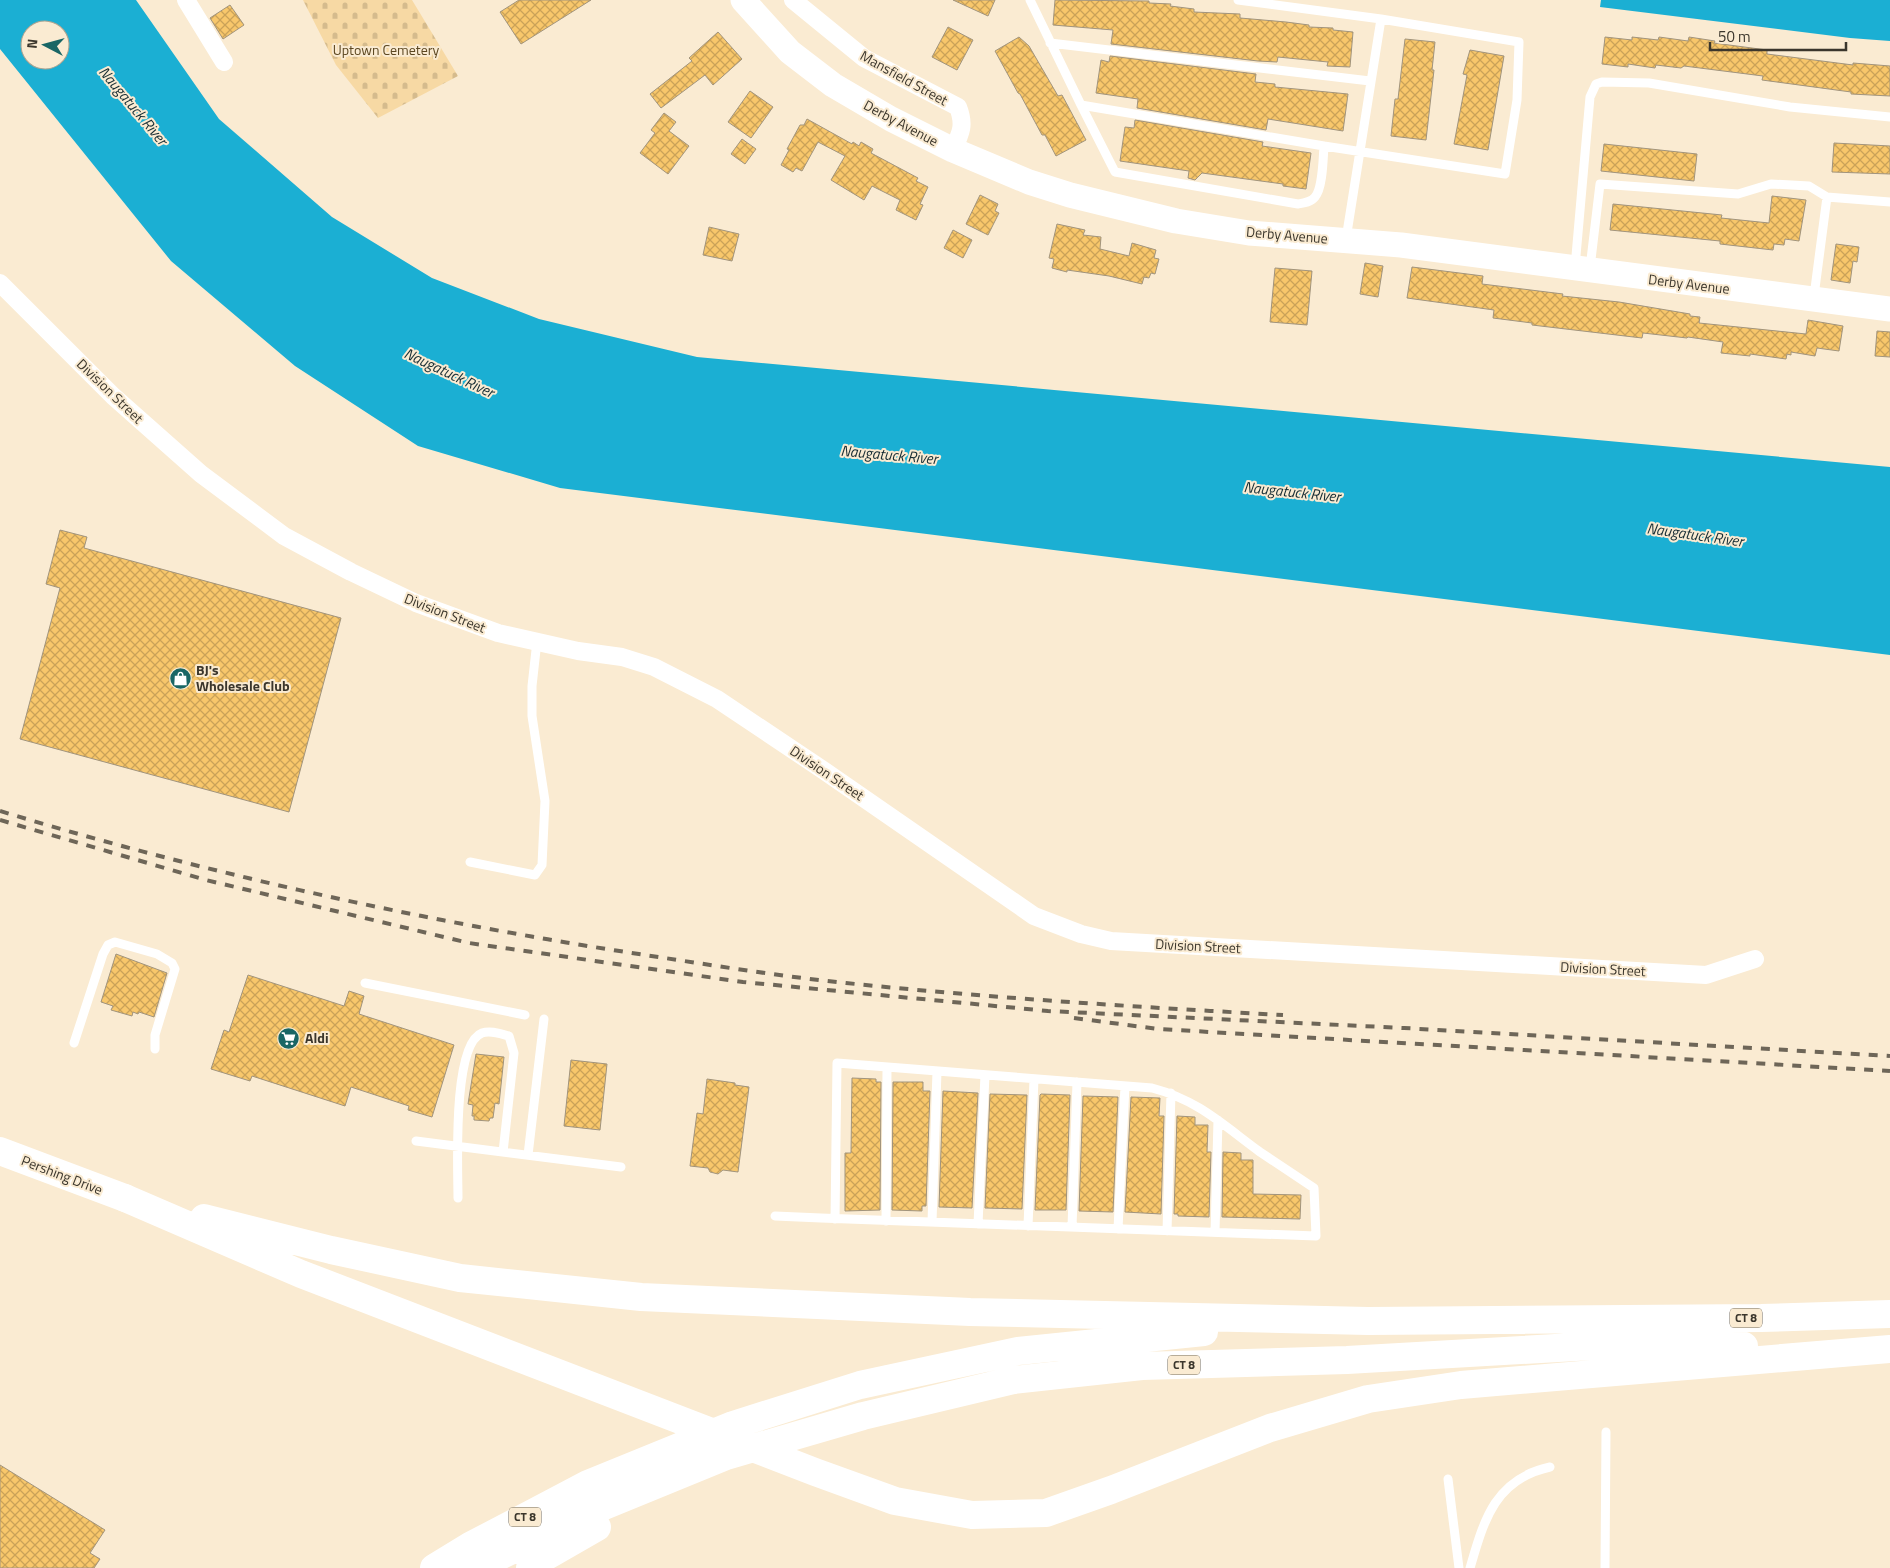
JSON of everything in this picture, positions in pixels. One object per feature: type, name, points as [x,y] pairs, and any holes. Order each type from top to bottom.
[{"type":"main road","name":"Derby Avenue","points":[[743,0],[790,52],[804,64],[833,85],[891,119],[953,150],[1029,182],[1133,212],[1249,233],[1401,245],[1890,309]]},
{"type":"main road","name":"Pershing Drive","points":[[0,1151],[125,1198]]},
{"type":"main road","points":[[125,1198],[331,1250],[460,1278],[640,1297],[970,1312],[1368,1321]]},
{"type":"main road","points":[[125,1198],[301,1274],[815,1472],[895,1501],[972,1515],[1046,1513],[1111,1490],[1270,1428],[1368,1399],[1461,1385],[1890,1349]]},
{"type":"main road","name":"CT 8","points":[[474,1568],[599,1508],[733,1425],[860,1385],[1018,1351],[1200,1332],[1368,1321],[1761,1318],[1890,1314]]},
{"type":"main road","name":"CT 8","points":[[434,1568],[470,1546],[588,1484],[628,1490],[726,1456],[820,1428],[1014,1380],[1142,1366],[1346,1360],[1627,1344],[1768,1346],[1890,1343]]},
{"type":"main road","points":[[530,1568],[628,1490]]},
{"type":"street","points":[[186,0],[224,62]]},
{"type":"street","name":"Mansfield Street","points":[[793,0],[864,58],[958,107],[963,119],[961,134],[953,150]]},
{"type":"street","name":"Division Street","points":[[0,283],[113,396],[201,474],[284,536],[351,572],[416,603],[498,633],[578,651],[622,656],[654,667],[716,698],[1034,916],[1081,934],[1111,941],[1706,975],[1755,959]]},
{"type":"lane","points":[[1030,0],[1115,172],[1298,204],[1308,202],[1316,196],[1320,187],[1324,146]]},
{"type":"lane","points":[[1081,105],[1358,152],[1505,174],[1517,100],[1519,42],[1381,19],[1238,0]]},
{"type":"lane","points":[[1346,240],[1358,152],[1381,19]]},
{"type":"lane","points":[[1050,43],[1370,81]]},
{"type":"lane","points":[[1582,270],[1590,97],[1596,84],[1602,82],[1649,83],[1790,107],[1890,117]]},
{"type":"lane","points":[[1582,270],[1600,184],[1738,194],[1771,184],[1809,186],[1827,197],[1890,202]]},
{"type":"lane","points":[[1813,300],[1827,197]]},
{"type":"lane","points":[[470,862],[535,875],[542,865],[545,801],[532,716],[532,686],[537,641]]},
{"type":"lane","points":[[74,1042],[102,954],[108,945],[115,942],[157,954],[172,963],[175,969],[155,1035],[155,1049]]},
{"type":"lane","points":[[365,983],[525,1015]]},
{"type":"lane","points":[[528,1155],[544,1019]]},
{"type":"lane","points":[[458,1198],[460,1092],[463,1070],[471,1043],[482,1033],[496,1032],[509,1036],[514,1053],[503,1152]]},
{"type":"lane","points":[[775,1216],[835,1219],[1316,1236],[1314,1188],[1261,1152],[1206,1110],[1171,1093],[1152,1088],[837,1063],[835,1219]]},
{"type":"lane","points":[[886,1220],[887,1068]]},
{"type":"lane","points":[[932,1222],[937,1071]]},
{"type":"lane","points":[[978,1224],[985,1075]]},
{"type":"lane","points":[[1028,1226],[1034,1079]]},
{"type":"lane","points":[[1072,1227],[1077,1082]]},
{"type":"lane","points":[[1118,1229],[1125,1086]]},
{"type":"lane","points":[[1167,1230],[1171,1093]]},
{"type":"lane","points":[[1215,1232],[1218,1120]]},
{"type":"lane","points":[[416,1141],[621,1167]]},
{"type":"lane","points":[[1605,1568],[1606,1432]]},
{"type":"lane","points":[[1470,1568],[1482,1527],[1500,1496],[1516,1480],[1534,1471],[1550,1468]]},
{"type":"lane","points":[[1448,1479],[1459,1568]]},
{"type":"green space","name":"Uptown Cemetery","points":[[303,0],[412,0],[458,76],[378,118],[336,65]]},
{"type":"water","name":"Naugatuck River","points":[[0,0],[136,0],[219,119],[332,217],[432,278],[539,319],[697,357],[1890,467],[1890,655],[560,488],[418,446],[295,366],[171,261],[0,49]]},
{"type":"water","points":[[1601,0],[1890,0],[1890,41],[1850,38],[1600,7]]},
{"type":"building","points":[[519,0],[591,0],[521,44],[500,12]]},
{"type":"building","points":[[953,0],[995,0],[988,16]]},
{"type":"building","points":[[1055,0],[1149,1],[1149,3],[1171,4],[1170,6],[1194,9],[1194,12],[1240,14],[1240,18],[1286,22],[1309,25],[1309,27],[1333,28],[1333,30],[1353,32],[1350,67],[1327,66],[1328,62],[1278,57],[1277,62],[1258,61],[1111,44],[1113,30],[1053,25]]},
{"type":"building","points":[[230,5],[244,25],[223,39],[210,18]]},
{"type":"building","points":[[948,27],[973,40],[957,70],[932,57]]},
{"type":"building","points":[[718,32],[742,59],[713,85],[705,75],[661,108],[650,94],[692,61],[689,58]]},
{"type":"building","points":[[1019,37],[1029,46],[1058,96],[1062,95],[1086,140],[1056,156],[1045,135],[1042,135],[995,51]]},
{"type":"building","points":[[1605,37],[1632,40],[1632,37],[1658,40],[1659,37],[1688,41],[1689,37],[1715,41],[1714,43],[1767,50],[1767,54],[1853,65],[1853,63],[1890,66],[1890,96],[1851,94],[1851,92],[1762,80],[1763,76],[1684,66],[1681,68],[1656,65],[1655,68],[1628,64],[1628,67],[1602,64]]},
{"type":"building","points":[[1405,39],[1435,42],[1432,70],[1434,70],[1426,140],[1391,136],[1395,99],[1398,99]]},
{"type":"building","points":[[1470,50],[1504,56],[1488,150],[1454,144],[1467,75],[1463,74]]},
{"type":"building","points":[[1110,56],[1256,74],[1255,82],[1275,84],[1275,87],[1348,94],[1343,131],[1268,119],[1266,130],[1137,108],[1138,99],[1096,93],[1101,60],[1109,62]]},
{"type":"building","points":[[750,91],[773,107],[751,138],[728,122]]},
{"type":"building","points":[[664,113],[676,122],[669,131],[689,146],[668,174],[640,153],[655,133],[651,130]]},
{"type":"building","points":[[807,119],[852,144],[853,142],[859,146],[861,142],[873,149],[871,153],[918,178],[916,181],[928,187],[920,204],[923,205],[916,220],[896,210],[900,200],[872,186],[864,200],[831,180],[845,156],[818,142],[802,171],[796,168],[793,172],[781,165],[800,125],[804,125]]},
{"type":"building","points":[[1135,120],[1263,142],[1262,146],[1311,153],[1306,189],[1202,173],[1195,180],[1188,178],[1189,171],[1120,161],[1125,127],[1134,128]]},
{"type":"building","points":[[742,139],[756,149],[745,164],[731,154]]},
{"type":"building","points":[[1834,143],[1890,146],[1890,174],[1832,172]]},
{"type":"building","points":[[1604,144],[1697,154],[1694,181],[1601,171]]},
{"type":"building","points":[[980,195],[998,204],[995,211],[999,213],[988,235],[966,224]]},
{"type":"building","points":[[1772,196],[1806,200],[1799,241],[1785,239],[1784,245],[1774,244],[1773,250],[1720,244],[1720,241],[1610,230],[1613,204],[1722,215],[1721,218],[1769,223]]},
{"type":"building","points":[[1057,224],[1085,230],[1083,235],[1101,237],[1100,249],[1129,256],[1132,243],[1156,250],[1154,258],[1159,259],[1155,274],[1151,273],[1149,278],[1144,277],[1142,284],[1109,276],[1067,270],[1067,272],[1052,268],[1054,259],[1049,258]]},
{"type":"building","points":[[709,227],[739,234],[732,261],[703,255]]},
{"type":"building","points":[[953,230],[972,240],[963,258],[944,248]]},
{"type":"building","points":[[1836,244],[1859,247],[1857,262],[1853,261],[1850,283],[1831,280]]},
{"type":"building","points":[[1365,263],[1383,266],[1378,297],[1360,294]]},
{"type":"building","points":[[1412,267],[1483,276],[1482,284],[1619,302],[1690,314],[1690,316],[1700,317],[1699,323],[1806,334],[1808,320],[1843,326],[1839,351],[1817,348],[1815,356],[1791,352],[1791,355],[1787,354],[1786,359],[1750,354],[1750,356],[1721,353],[1723,342],[1643,333],[1642,338],[1532,325],[1532,323],[1493,318],[1494,310],[1407,298]]},
{"type":"building","points":[[1275,268],[1312,271],[1307,325],[1270,322]]},
{"type":"building","points":[[1877,331],[1890,332],[1890,357],[1875,356]]},
{"type":"building","name":"BJ's Wholesale Club","points":[[60,530],[87,537],[84,548],[341,618],[289,812],[20,739],[60,588],[46,584]]},
{"type":"building","points":[[116,954],[167,973],[154,1017],[139,1012],[138,1014],[133,1012],[132,1016],[111,1010],[113,1006],[101,1002]]},
{"type":"building","points":[[248,975],[344,1006],[349,991],[364,996],[359,1014],[454,1045],[432,1117],[408,1110],[409,1106],[351,1087],[345,1106],[252,1076],[250,1081],[211,1069],[224,1030],[229,1032]]},
{"type":"building","points":[[476,1054],[504,1057],[499,1104],[495,1103],[493,1118],[490,1118],[489,1121],[474,1120],[474,1116],[472,1116],[473,1105],[468,1104]]},
{"type":"building","points":[[571,1060],[607,1064],[600,1130],[564,1126]]},
{"type":"building","points":[[852,1078],[876,1079],[876,1082],[881,1082],[880,1210],[845,1211],[845,1153],[851,1153]]},
{"type":"building","points":[[707,1079],[749,1087],[738,1172],[723,1170],[718,1174],[710,1172],[708,1168],[690,1166],[697,1113],[703,1114]]},
{"type":"building","points":[[893,1082],[923,1082],[923,1091],[930,1091],[926,1206],[922,1206],[922,1211],[892,1210]]},
{"type":"building","points":[[943,1091],[978,1093],[972,1208],[939,1207]]},
{"type":"building","points":[[990,1094],[1027,1095],[1022,1209],[985,1208]]},
{"type":"building","points":[[1041,1094],[1070,1095],[1066,1210],[1035,1210]]},
{"type":"building","points":[[1083,1096],[1118,1097],[1113,1212],[1079,1211]]},
{"type":"building","points":[[1131,1097],[1160,1098],[1159,1116],[1164,1116],[1161,1214],[1125,1212]]},
{"type":"building","points":[[1177,1116],[1195,1117],[1195,1125],[1208,1125],[1207,1152],[1211,1152],[1209,1217],[1178,1216],[1178,1214],[1174,1214]]},
{"type":"building","points":[[1223,1152],[1241,1153],[1241,1160],[1253,1160],[1253,1194],[1301,1195],[1300,1219],[1222,1217]]},
{"type":"building","points":[[0,1465],[105,1530],[90,1553],[100,1559],[94,1568],[0,1568]]},
{"type":"railway","points":[[0,811],[159,856],[320,895],[482,928],[563,942],[745,970],[846,983],[1064,1002],[1283,1015]]},
{"type":"railway","points":[[0,820],[206,880],[469,943],[743,982],[1048,1011],[1404,1028],[1890,1056]]},
{"type":"railway","points":[[1074,1018],[1158,1029],[1890,1071]]},
{"type":"place","name":"BJ's Wholesale Club","points":[[180,678]]},
{"type":"place","name":"Aldi","points":[[289,1038]]}]
